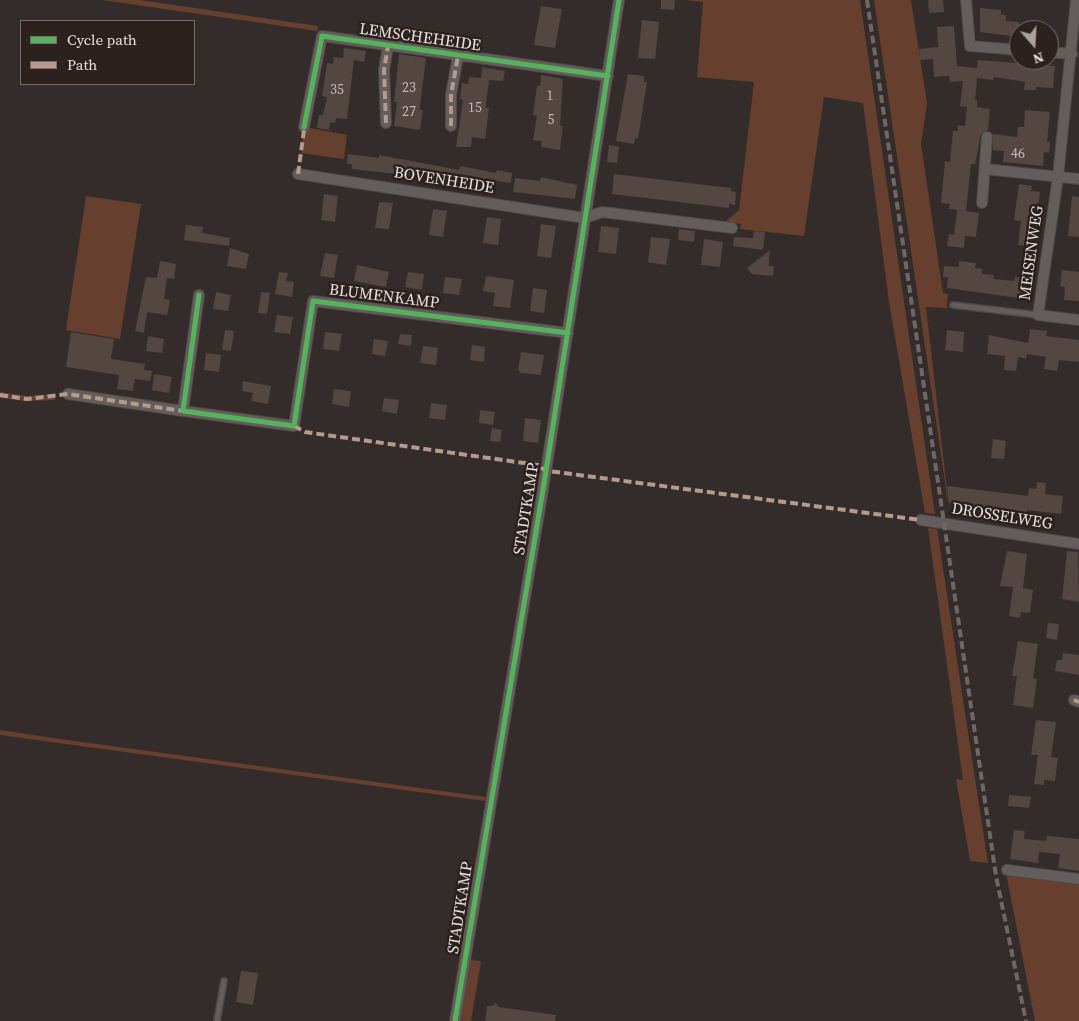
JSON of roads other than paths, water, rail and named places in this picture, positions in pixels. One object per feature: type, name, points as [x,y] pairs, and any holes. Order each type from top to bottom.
[{"type":"street","name":"STADTKAMP","points":[[454,1021],[568,333],[619,0]]},
{"type":"street","points":[[966,0],[970,46],[1009,49]]},
{"type":"street","name":"MEISENWEG","points":[[1076,0],[1058,177],[1038,315],[1079,320]]},
{"type":"street","name":"LEMSCHEHEIDE","points":[[304,127],[322,36],[608,76]]},
{"type":"street","name":"LEMSCHEHEIDE","points":[[386,122],[384,70],[388,46]]},
{"type":"street","points":[[1059,53],[1072,54]]},
{"type":"street","name":"LEMSCHEHEIDE","points":[[451,126],[452,95],[458,56]]},
{"type":"street","points":[[982,203],[987,137]]},
{"type":"street","points":[[985,169],[1079,179]]},
{"type":"street","name":"BOVENHEIDE","points":[[298,174],[585,218]]},
{"type":"street","points":[[585,218],[602,212],[732,228]]},
{"type":"street","points":[[183,411],[199,295]]},
{"type":"street","name":"BLUMENKAMP","points":[[68,394],[294,426],[313,301],[568,333]]},
{"type":"street","name":"DROSSELWEG","points":[[921,520],[1079,544]]},
{"type":"street","points":[[1007,870],[1079,879]]},
{"type":"lane","points":[[953,305],[1038,315]]},
{"type":"lane","points":[[217,1021],[224,981]]},
{"type":"railway","points":[[867,0],[996,876],[1026,1021]]}]
